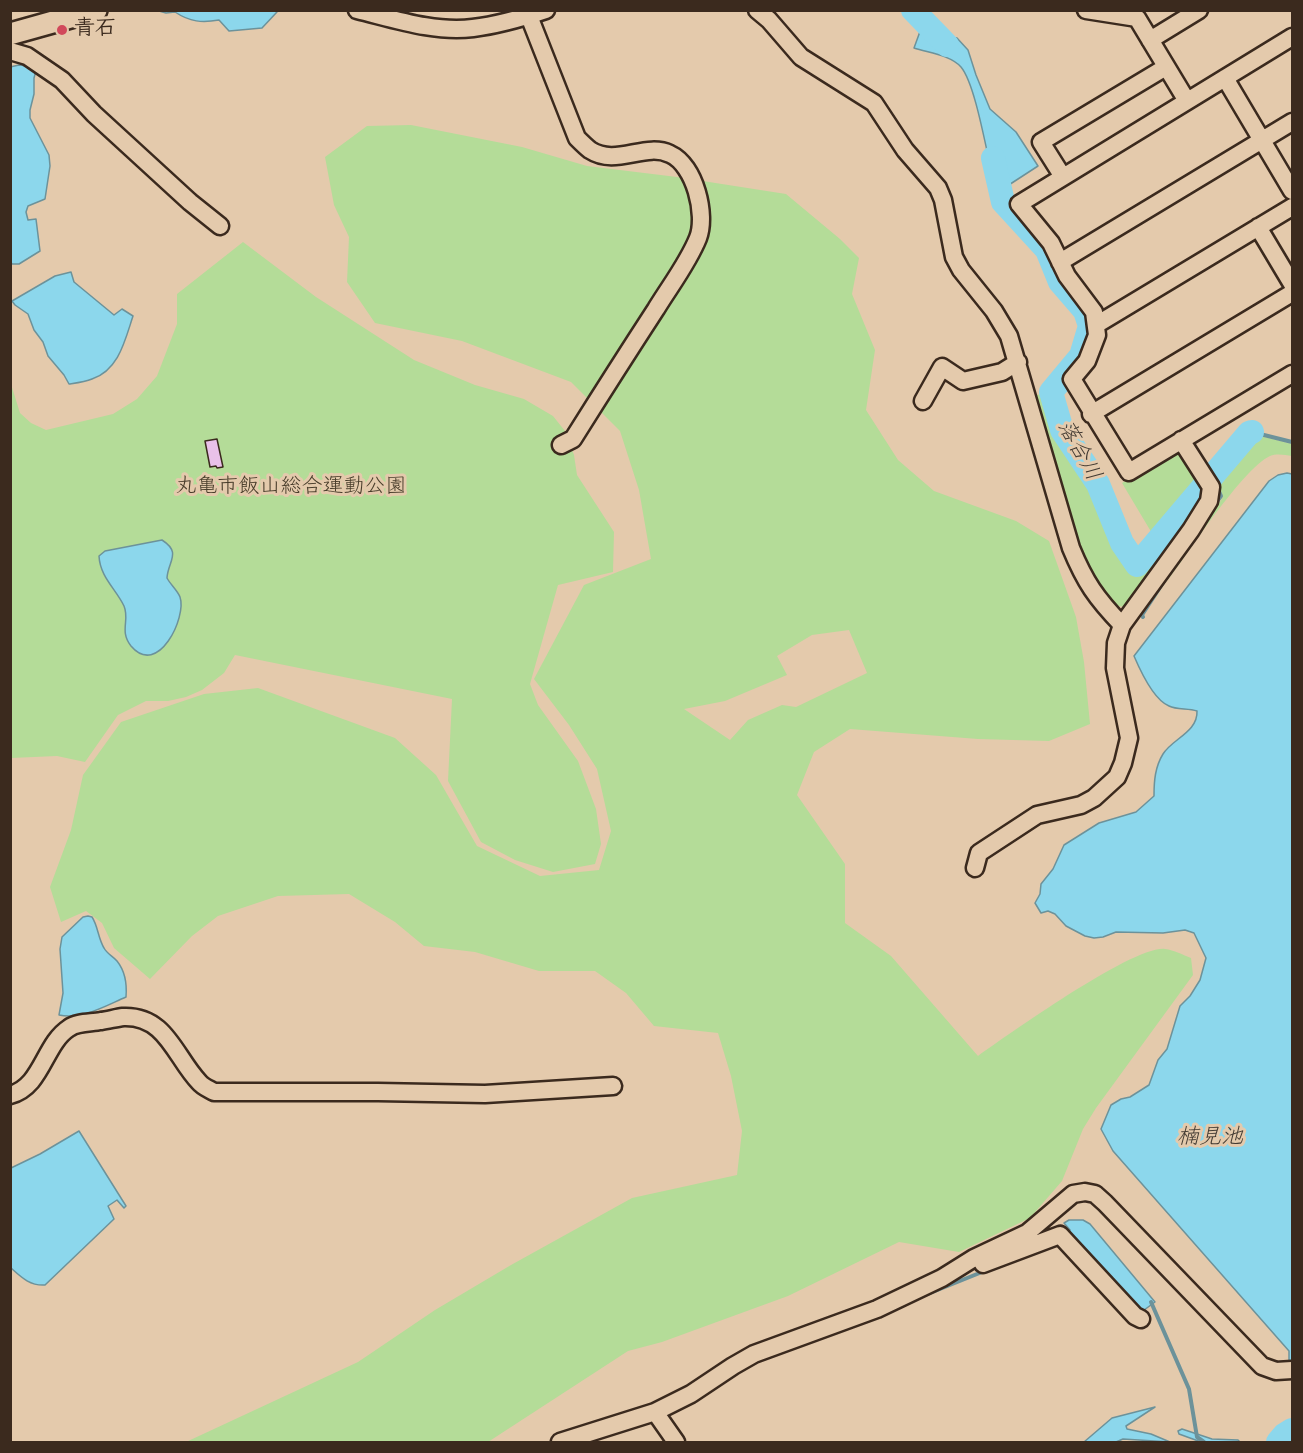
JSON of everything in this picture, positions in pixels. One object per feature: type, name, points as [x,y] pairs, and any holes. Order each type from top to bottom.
[{"type":"main road","points":[[10,34],[96,10]]},
{"type":"street","points":[[357,10],[431,27],[471,28],[529,16],[546,10]]},
{"type":"street","points":[[757,10],[769,20],[801,57],[874,104],[905,150],[938,188],[943,200],[954,257],[961,270],[994,311],[1009,336],[1071,548],[1091,590],[1122,625]]},
{"type":"street","points":[[1086,10],[1137,18],[1187,101]]},
{"type":"street","points":[[1150,40],[1199,10]]},
{"type":"street","points":[[529,16],[577,138],[590,150],[608,157],[653,151],[670,154],[686,166],[702,212],[699,237],[682,267],[573,439],[561,445]]},
{"type":"street","points":[[1293,37],[1019,204],[1051,243],[1067,276],[1094,312],[1097,335],[1087,361],[1071,380],[1129,472],[1293,374]]},
{"type":"street","points":[[10,51],[27,56],[62,80],[94,114],[190,202],[220,226]]},
{"type":"street","points":[[1063,177],[1041,142],[1166,67]]},
{"type":"street","points":[[1225,78],[1293,191]]},
{"type":"street","points":[[1060,262],[1293,122]]},
{"type":"street","points":[[1096,325],[1293,207]]},
{"type":"street","points":[[1258,227],[1293,284]]},
{"type":"street","points":[[1091,414],[1293,293]]},
{"type":"street","points":[[923,401],[942,367],[963,381],[1002,372],[1018,362]]},
{"type":"street","points":[[975,868],[979,853],[1037,814],[1081,805],[1095,798],[1117,777],[1129,738],[1114,654],[1122,625],[1191,530],[1209,501],[1207,481],[1181,440]]},
{"type":"street","points":[[10,1095],[20,1093],[29,1084],[63,1033],[72,1026],[124,1017],[154,1023],[200,1084],[214,1092],[485,1094],[613,1086]]},
{"type":"street","points":[[560,1443],[655,1412],[690,1394],[733,1365],[754,1354],[877,1309],[1027,1233],[1074,1194],[1085,1192],[1095,1194],[1256,1361],[1269,1370],[1290,1370]]},
{"type":"street","points":[[953,1271],[977,1266],[1060,1235],[1135,1316],[1141,1319]]},
{"type":"street","points":[[655,1412],[676,1443]]},
{"type":"green space","points":[[411,125],[522,147],[587,166],[786,194],[859,258],[852,294],[875,350],[866,410],[898,460],[934,491],[1016,521],[1049,541],[1076,617],[1084,662],[1090,724],[1049,741],[978,739],[850,729],[814,752],[797,795],[845,864],[845,923],[891,956],[978,1056],[1071,993],[1127,961],[1149,952],[1165,949],[1191,958],[1193,975],[1096,1108],[1083,1129],[1062,1181],[1030,1218],[959,1252],[899,1242],[788,1296],[662,1342],[628,1351],[488,1442],[186,1442],[358,1362],[435,1310],[632,1198],[737,1175],[742,1131],[731,1076],[718,1033],[654,1026],[626,993],[595,971],[539,971],[475,952],[424,946],[395,922],[349,894],[278,896],[218,916],[192,936],[150,979],[114,948],[102,923],[86,911],[61,922],[50,887],[71,830],[83,775],[121,722],[204,694],[258,688],[395,738],[436,775],[477,846],[540,876],[599,870],[611,831],[597,769],[569,725],[534,679],[584,585],[651,559],[639,490],[620,431],[571,382],[462,341],[375,323],[347,282],[349,237],[334,205],[325,157],[367,126]],"holes":[[[849,630],[867,673],[796,707],[782,705],[748,720],[730,740],[684,709],[725,701],[787,675],[777,656],[812,635]]]},
{"type":"green space","name":"丸亀市飯山総合運動公園","points":[[243,242],[316,297],[414,360],[475,385],[524,399],[553,416],[565,431],[574,455],[577,475],[614,532],[613,572],[558,585],[530,684],[538,705],[578,761],[596,809],[601,844],[595,864],[553,872],[515,860],[481,842],[448,781],[452,699],[235,655],[224,673],[202,690],[168,701],[146,701],[118,715],[85,762],[57,756],[11,758],[10,381],[20,413],[31,423],[46,430],[113,414],[137,399],[157,376],[177,324],[177,294]]},
{"type":"green space","points":[[1049,393],[1059,430],[1097,489],[1121,546],[1136,570],[1202,496],[1196,512],[1125,607],[1104,600],[1074,547],[1036,395]]},
{"type":"green space","points":[[1253,434],[1292,444],[1292,456],[1278,454],[1270,456],[1243,479],[1155,600],[1223,497],[1216,479]]},
{"type":"green space","points":[[1176,450],[1183,453],[1203,484],[1156,540],[1122,483]]},
{"type":"water","points":[[159,11],[277,12],[262,28],[229,31],[219,20],[196,21],[175,12]]},
{"type":"water","points":[[926,15],[944,36],[957,38],[968,50],[990,109],[1016,132],[1038,166],[998,192],[972,89],[961,67],[939,55],[914,48]]},
{"type":"water","points":[[19,65],[37,67],[30,118],[49,155],[50,166],[45,199],[28,206],[26,212],[28,220],[36,219],[40,251],[19,264],[12,264],[10,261],[10,67]]},
{"type":"water","points":[[71,272],[74,282],[114,315],[122,309],[133,316],[120,353],[109,369],[92,379],[69,384],[48,356],[28,314],[12,301],[55,276]]},
{"type":"water","name":"楠見池","points":[[1292,474],[1292,1372],[1289,1365],[1289,1351],[1113,1151],[1101,1129],[1111,1105],[1149,1085],[1158,1060],[1167,1049],[1180,1006],[1190,996],[1200,980],[1206,958],[1194,933],[1185,930],[1163,933],[1116,932],[1094,938],[1066,926],[1055,914],[1048,911],[1041,913],[1035,903],[1040,894],[1041,884],[1053,869],[1064,845],[1099,823],[1136,812],[1154,796],[1160,759],[1167,749],[1189,730],[1197,711],[1172,707],[1163,703],[1148,684],[1134,656],[1269,481],[1278,475]]},
{"type":"water","points":[[162,540],[173,553],[167,578],[180,597],[179,618],[175,630],[160,650],[151,655],[141,654],[127,641],[126,611],[105,577],[99,556],[105,551]]},
{"type":"water","points":[[88,916],[94,921],[105,950],[122,969],[126,983],[126,997],[85,1014],[59,1015],[63,993],[60,949],[62,937],[83,917]]},
{"type":"water","points":[[79,1131],[126,1206],[124,1208],[117,1200],[108,1206],[114,1219],[45,1285],[35,1284],[18,1275],[11,1268],[11,1168]]},
{"type":"water","points":[[1069,1220],[1083,1220],[1090,1224],[1155,1302],[1140,1313],[1068,1235],[1070,1230],[1064,1223]]},
{"type":"water","points":[[1155,1407],[1126,1426],[1127,1429],[1151,1434],[1170,1442],[1123,1439],[1116,1442],[1084,1442],[1112,1418]]},
{"type":"water","points":[[1182,1429],[1212,1439],[1240,1442],[1201,1442],[1179,1434],[1178,1431]]},
{"type":"building","points":[[217,439],[223,467],[217,468],[216,466],[210,467],[205,441]]},
{"type":"waterway","name":"落合川","points":[[913,10],[947,45]]},
{"type":"waterway","name":"落合川","points":[[993,158],[1003,202],[1047,250],[1060,282],[1085,311],[1090,326],[1081,356],[1051,392],[1062,430],[1098,484],[1122,543],[1137,565],[1252,432]]},
{"type":"waterway","points":[[1252,432],[1292,442]]},
{"type":"waterway","name":"落合川","points":[[1215,504],[1221,496],[1218,489]]},
{"type":"waterway","name":"落合川","points":[[1143,617],[1142,615],[1168,575]]},
{"type":"waterway","points":[[925,1295],[987,1270]]},
{"type":"waterway","points":[[1151,1302],[1189,1389],[1197,1437],[1204,1442]]},
{"type":"waterway","points":[[856,1325],[902,1306]]},
{"type":"waterway","points":[[1278,1442],[1292,1430]]},
{"type":"place","name":"青石","points":[[62,30]]}]
